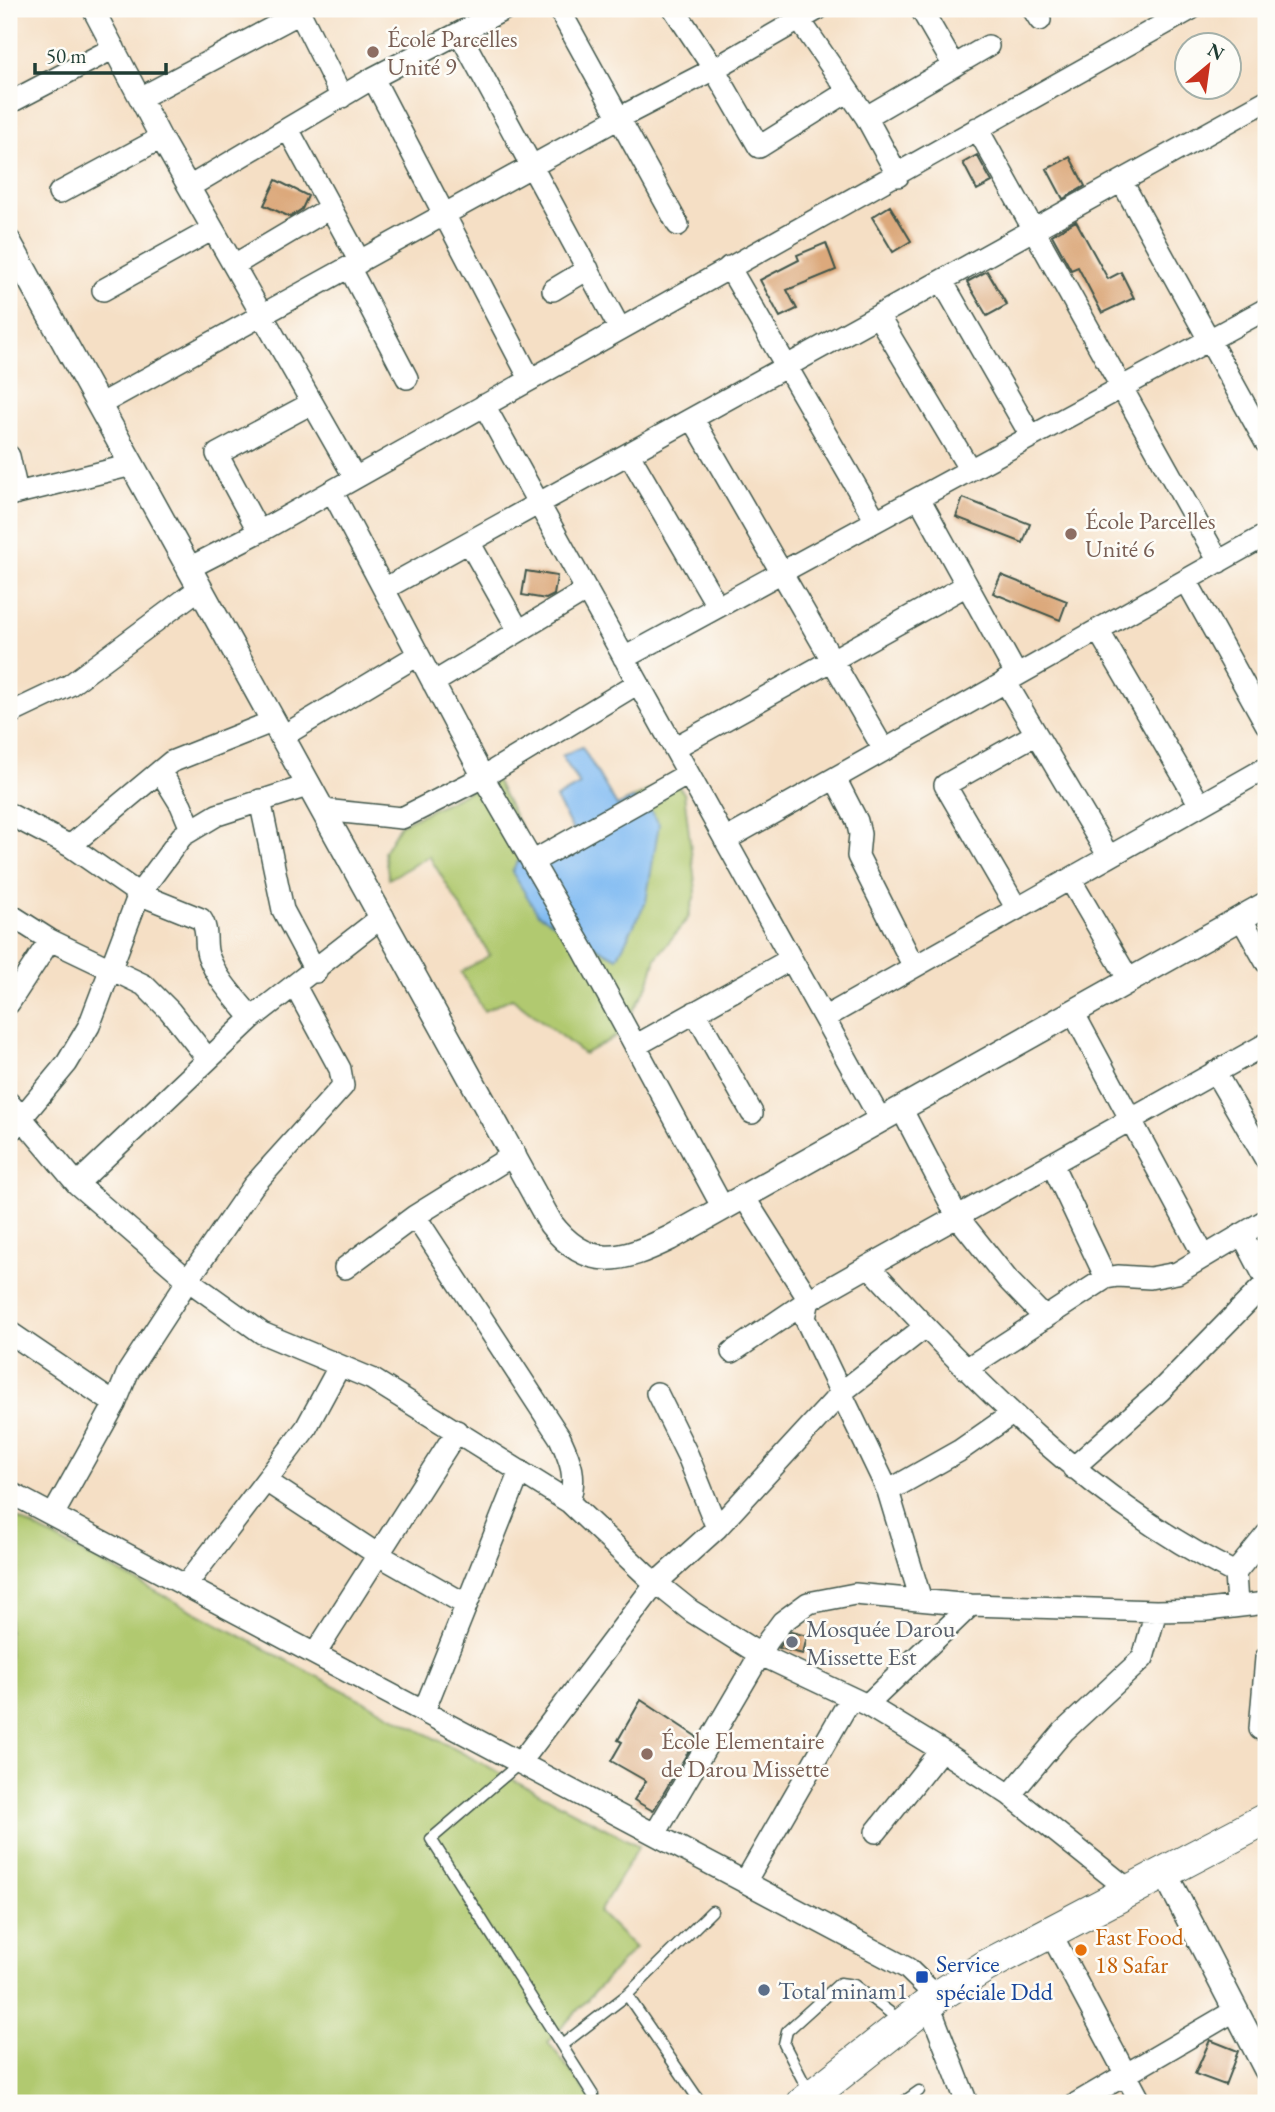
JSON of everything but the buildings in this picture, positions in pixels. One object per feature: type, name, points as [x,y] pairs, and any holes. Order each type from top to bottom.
[{"type":"main road","points":[[816,2101],[986,1966],[1266,1819]]},
{"type":"main road","points":[[925,2013],[1266,1840]]},
{"type":"street","points":[[189,187],[289,131],[373,78],[505,9]]},
{"type":"street","points":[[559,9],[678,225]]},
{"type":"street","points":[[674,9],[714,69],[759,147],[847,92]]},
{"type":"street","points":[[99,405],[619,118],[714,69],[795,14],[818,9]]},
{"type":"street","points":[[921,9],[954,66]]},
{"type":"street","points":[[96,10],[161,138],[355,478]]},
{"type":"street","points":[[142,97],[299,11],[342,97]]},
{"type":"street","points":[[9,714],[70,685],[195,578],[259,532],[729,267],[898,176],[1179,12]]},
{"type":"street","points":[[795,14],[866,117],[898,176]]},
{"type":"street","points":[[460,34],[620,329]]},
{"type":"street","points":[[866,117],[988,46]]},
{"type":"street","points":[[9,103],[114,48]]},
{"type":"street","points":[[373,78],[530,379]]},
{"type":"street","points":[[384,589],[1266,101]]},
{"type":"street","points":[[977,128],[1124,387],[1219,562]]},
{"type":"street","points":[[289,131],[330,208],[407,378]]},
{"type":"street","points":[[59,193],[161,138]]},
{"type":"street","points":[[1122,181],[1266,443]]},
{"type":"street","points":[[234,265],[330,208]]},
{"type":"street","points":[[103,290],[213,229]]},
{"type":"street","points":[[9,242],[559,1235],[573,1246],[598,1258],[616,1259],[643,1252],[1266,904]]},
{"type":"street","points":[[729,267],[876,521]]},
{"type":"street","points":[[553,290],[588,269]]},
{"type":"street","points":[[942,281],[1031,436]]},
{"type":"street","points":[[624,658],[1266,309]]},
{"type":"street","points":[[878,316],[970,470]]},
{"type":"street","points":[[259,532],[217,454],[312,403]]},
{"type":"street","points":[[484,405],[824,1018],[891,1113],[957,1216],[1008,1280],[1045,1318]]},
{"type":"street","points":[[693,419],[884,750]]},
{"type":"street","points":[[629,454],[718,607]]},
{"type":"street","points":[[9,456],[13,493],[132,465]]},
{"type":"street","points":[[332,491],[482,777],[635,1046],[734,1202],[809,1300],[805,1318],[888,1491],[921,1600]]},
{"type":"street","points":[[919,498],[967,585],[1036,734],[1108,857]]},
{"type":"street","points":[[725,840],[1266,535]]},
{"type":"street","points":[[469,542],[519,631]]},
{"type":"street","points":[[1186,580],[1266,724]]},
{"type":"street","points":[[674,748],[967,585]]},
{"type":"street","points":[[433,683],[587,590]]},
{"type":"street","points":[[1097,630],[1200,805]]},
{"type":"street","points":[[70,846],[171,762],[279,729],[418,655]]},
{"type":"street","points":[[323,810],[402,818],[482,777],[638,683]]},
{"type":"street","points":[[1017,909],[945,785],[1036,734]]},
{"type":"street","points":[[824,1018],[1266,768]]},
{"type":"street","points":[[160,771],[181,805],[191,829]]},
{"type":"street","points":[[532,862],[688,774]]},
{"type":"street","points":[[835,778],[857,821],[860,835],[858,856],[914,967]]},
{"type":"street","points":[[310,785],[217,815],[191,829],[139,894],[89,1026],[73,1054],[13,1118],[77,1184],[188,1280],[262,1333],[372,1379],[569,1502],[656,1583],[691,1611],[761,1655],[859,1702],[941,1750],[1010,1795],[1129,1890]]},
{"type":"street","points":[[260,800],[283,910],[316,972]]},
{"type":"street","points":[[9,814],[70,846],[139,894],[201,919],[206,928],[207,952],[214,968],[253,1018]]},
{"type":"street","points":[[1070,879],[1129,980]]},
{"type":"street","points":[[9,914],[50,940],[155,994],[207,1058]]},
{"type":"street","points":[[77,1184],[207,1058],[253,1018],[316,972],[383,916]]},
{"type":"street","points":[[1241,918],[1266,962]]},
{"type":"street","points":[[9,1003],[50,940]]},
{"type":"street","points":[[635,1046],[791,959]]},
{"type":"street","points":[[53,1515],[115,1404],[128,1372],[188,1280],[253,1186],[343,1086],[340,1069],[295,986]]},
{"type":"street","points":[[695,1012],[752,1113]]},
{"type":"street","points":[[1073,1012],[1204,1256]]},
{"type":"street","points":[[732,1352],[809,1300],[1266,1044]]},
{"type":"street","points":[[1215,1072],[1266,1160]]},
{"type":"street","points":[[345,1268],[415,1216],[515,1154]]},
{"type":"street","points":[[1052,1164],[1106,1278]]},
{"type":"street","points":[[415,1216],[560,1438],[573,1467],[575,1483],[569,1502]]},
{"type":"street","points":[[966,1369],[1106,1278],[1165,1276],[1177,1273],[1266,1221]]},
{"type":"street","points":[[1073,1468],[1160,1391],[1266,1282],[1242,1234]]},
{"type":"street","points":[[869,1266],[966,1369],[1073,1468],[1180,1546],[1235,1573]]},
{"type":"street","points":[[520,1763],[656,1583],[717,1528],[842,1392],[925,1327]]},
{"type":"street","points":[[10,1335],[115,1404]]},
{"type":"street","points":[[186,1585],[306,1428],[339,1367]]},
{"type":"street","points":[[657,1393],[688,1456],[717,1528]]},
{"type":"street","points":[[888,1491],[959,1451],[1012,1414]]},
{"type":"street","points":[[315,1654],[457,1431]]},
{"type":"street","points":[[424,1711],[520,1471]]},
{"type":"street","points":[[266,1481],[377,1554],[465,1604]]},
{"type":"street","points":[[9,1492],[907,1968],[967,2103]]},
{"type":"street","points":[[1237,1605],[1235,1573],[1266,1535]]},
{"type":"street","points":[[655,1834],[782,1622],[808,1603],[855,1594],[971,1605],[1156,1611],[1207,1610],[1266,1603]]},
{"type":"street","points":[[745,1882],[859,1702],[971,1605]]},
{"type":"street","points":[[1010,1795],[1064,1731],[1143,1658],[1156,1611]]},
{"type":"street","points":[[1260,1729],[1266,1658]]},
{"type":"street","points":[[876,1832],[941,1750]]},
{"type":"street","points":[[1173,1889],[1266,2069]]},
{"type":"street","points":[[1057,1945],[1141,2103]]},
{"type":"street","points":[[1077,2103],[1236,2010]]},
{"type":"lane","points":[[520,1763],[431,1839],[593,2095]]},
{"type":"lane","points":[[562,2045],[626,1995],[712,1911]]},
{"type":"lane","points":[[816,2101],[784,2044],[784,2038],[787,2031],[840,1983],[854,1985],[925,2013]]},
{"type":"lane","points":[[626,1995],[701,2103]]},
{"type":"lane","points":[[902,2103],[919,2091]]},
{"type":"green space","points":[[582,747],[617,806],[672,779],[684,793],[696,891],[688,918],[656,958],[648,985],[619,1035],[584,1054],[512,998],[484,1011],[461,972],[490,955],[429,856],[389,879],[384,852],[400,825],[495,778],[536,857],[576,836],[556,798],[580,785],[562,756]]},
{"type":"green space","points":[[9,1514],[639,1846],[599,1912],[635,1948],[548,2042],[595,2103],[9,2103]]},
{"type":"water","points":[[582,747],[617,806],[633,799],[652,812],[659,824],[646,902],[617,958],[538,914],[512,872],[517,862],[536,857],[576,836],[556,798],[580,785],[562,756]]},
{"type":"place","name":"École Parcelles Unité 9","points":[[373,52]]},
{"type":"place","name":"École Parcelles Unité 6","points":[[1071,534]]},
{"type":"place","name":"Mosquée Darou Missette Est","points":[[792,1642]]},
{"type":"place","name":"École Elementaire de Darou Missette","points":[[647,1754]]},
{"type":"place","name":"Fast Food 18 Safar","points":[[1081,1950]]},
{"type":"place","name":"Service spéciale Ddd","points":[[922,1977]]},
{"type":"place","name":"Total minam1","points":[[764,1990]]}]
